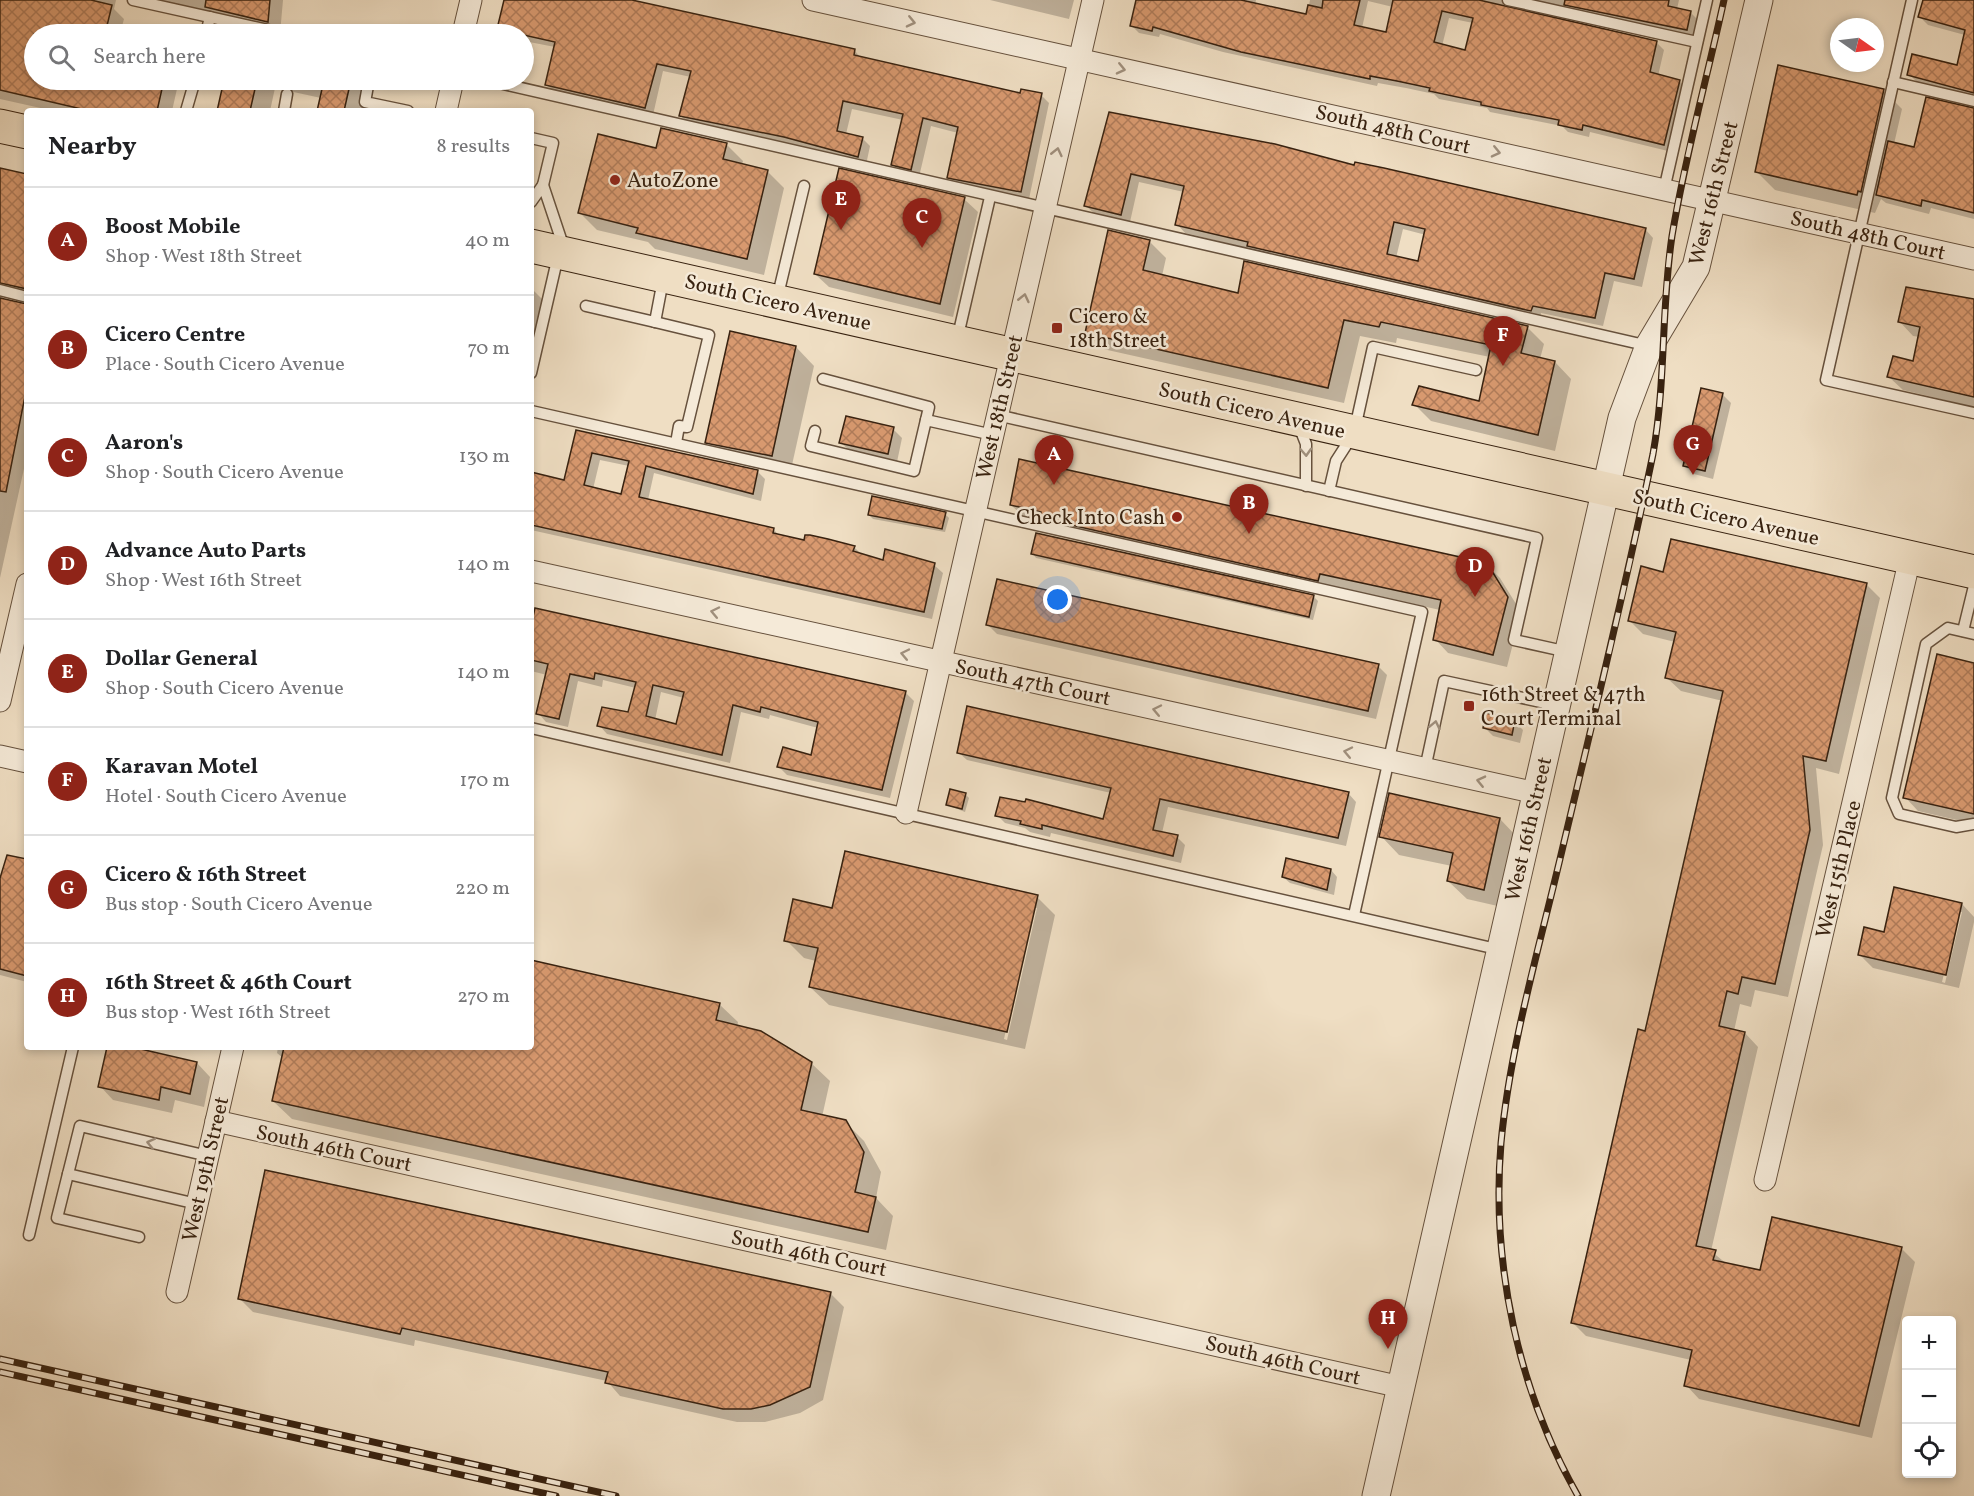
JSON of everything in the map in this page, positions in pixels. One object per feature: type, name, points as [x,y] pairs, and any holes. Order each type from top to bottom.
[{"type":"main road","points":[[0,126],[24,131]]},
{"type":"main road","name":"South Cicero Avenue","points":[[552,251],[1974,572]]},
{"type":"street","points":[[465,24],[471,0]]},
{"type":"street","name":"South 48th Court","points":[[813,0],[1974,259]]},
{"type":"street","name":"West 18th Street","points":[[906,813],[1093,0]]},
{"type":"street","name":"West 16th Street","points":[[1376,1496],[1622,418],[1649,346],[1696,267],[1759,0]]},
{"type":"street","points":[[447,108],[451,90]]},
{"type":"street","name":"West 15th Place","points":[[1766,1180],[1910,558]]},
{"type":"street","name":"South 47th Court","points":[[534,572],[1536,793]]},
{"type":"street","points":[[0,701],[24,597]]},
{"type":"street","points":[[0,756],[24,761]]},
{"type":"street","name":"West 19th Street","points":[[177,1292],[232,1050]]},
{"type":"street","name":"South 46th Court","points":[[216,1121],[1401,1387]]},
{"type":"lane","points":[[133,0],[241,24]]},
{"type":"lane","points":[[1508,0],[1697,42]]},
{"type":"lane","points":[[1664,190],[1707,0]]},
{"type":"lane","points":[[1912,0],[1826,380],[1974,412]]},
{"type":"lane","points":[[208,24],[210,17]]},
{"type":"lane","points":[[1893,82],[1974,100]]},
{"type":"lane","points":[[187,108],[192,90]]},
{"type":"lane","points":[[367,90],[365,102],[394,108]]},
{"type":"lane","points":[[529,90],[1649,346]]},
{"type":"lane","points":[[285,108],[287,94]]},
{"type":"lane","points":[[534,139],[553,142],[543,185],[552,251],[534,356]]},
{"type":"lane","points":[[534,198],[543,185]]},
{"type":"lane","points":[[776,302],[804,186]]},
{"type":"lane","points":[[957,343],[990,197]]},
{"type":"lane","points":[[655,322],[664,276]]},
{"type":"lane","points":[[0,290],[24,296]]},
{"type":"lane","points":[[586,306],[708,334],[687,427],[679,426],[676,443]]},
{"type":"lane","points":[[1329,491],[1336,461],[1354,433],[1373,347],[1476,370]]},
{"type":"lane","points":[[815,430],[811,446],[914,471],[929,407],[823,379]]},
{"type":"lane","points":[[534,412],[1422,612],[1354,915]]},
{"type":"lane","points":[[926,420],[995,425],[1306,486],[1537,538],[1514,640],[1568,652]]},
{"type":"lane","points":[[1297,420],[1306,444],[1306,486]]},
{"type":"lane","points":[[1974,586],[1969,633],[1948,628],[1926,644],[1892,798],[1899,814],[1956,827],[1974,824]]},
{"type":"lane","points":[[1425,769],[1444,681],[1556,705]]},
{"type":"lane","points":[[534,729],[1501,950]]},
{"type":"lane","points":[[29,1235],[72,1050]]},
{"type":"lane","points":[[139,1237],[57,1218],[80,1126],[208,1156]]},
{"type":"lane","points":[[68,1174],[197,1203]]},
{"type":"building","points":[[0,0],[91,0],[112,5],[107,24],[24,24],[24,90],[162,90],[158,108],[77,108],[0,90]]},
{"type":"building","points":[[206,0],[270,0],[268,22],[205,7]]},
{"type":"building","points":[[504,0],[632,0],[855,49],[854,55],[1020,93],[1021,89],[1042,93],[1021,192],[947,178],[958,127],[923,118],[911,170],[891,165],[903,114],[843,101],[837,131],[863,137],[858,157],[784,137],[679,116],[691,71],[657,64],[645,108],[545,85],[555,42],[534,37],[534,24],[498,24]]},
{"type":"building","points":[[1136,0],[1241,0],[1306,14],[1308,5],[1322,8],[1323,0],[1360,0],[1354,25],[1386,32],[1393,0],[1479,0],[1657,41],[1650,72],[1680,80],[1664,145],[1583,125],[1582,130],[1558,125],[1559,120],[1481,105],[1481,102],[1429,91],[1430,88],[1370,76],[1370,79],[1241,52],[1153,27],[1152,31],[1130,26]],"holes":[[[1442,11],[1473,18],[1465,50],[1434,42]]]},
{"type":"building","points":[[1565,0],[1669,0],[1668,6],[1691,11],[1687,30],[1564,5]]},
{"type":"building","points":[[1923,0],[1974,0],[1974,93],[1907,75],[1912,54],[1957,65],[1965,30],[1918,17]]},
{"type":"building","points":[[1778,65],[1884,89],[1861,192],[1858,191],[1857,195],[1755,172]]},
{"type":"building","points":[[222,90],[255,90],[251,108],[218,108]]},
{"type":"building","points":[[322,90],[349,90],[345,108],[318,108]]},
{"type":"building","points":[[1926,97],[1974,108],[1974,213],[1922,200],[1921,206],[1876,195],[1888,141],[1914,147]]},
{"type":"building","points":[[1109,112],[1275,144],[1354,165],[1355,162],[1384,168],[1646,228],[1634,279],[1605,273],[1595,318],[1533,306],[1531,311],[1247,246],[1248,242],[1175,225],[1184,186],[1131,174],[1121,215],[1084,206]],"holes":[[[1394,222],[1425,229],[1418,261],[1387,254]]]},
{"type":"building","points":[[661,128],[727,143],[723,159],[768,170],[747,259],[636,233],[638,228],[578,213],[598,134],[656,148]]},
{"type":"building","points":[[0,168],[24,173],[24,288],[0,283]]},
{"type":"building","points":[[839,168],[965,197],[940,304],[814,274]]},
{"type":"building","points":[[1108,230],[1150,240],[1143,270],[1238,293],[1244,261],[1528,326],[1521,353],[1555,361],[1538,435],[1412,405],[1419,386],[1479,401],[1491,345],[1381,322],[1379,327],[1344,320],[1328,388],[1085,333]]},
{"type":"building","points":[[1906,287],[1974,299],[1974,397],[1887,377],[1893,356],[1913,361],[1920,327],[1898,322]]},
{"type":"building","points":[[0,298],[24,303],[24,401],[6,492],[0,491]]},
{"type":"building","points":[[730,331],[796,346],[772,456],[705,443]]},
{"type":"building","points":[[1701,388],[1723,393],[1705,471],[1683,466]]},
{"type":"building","points":[[846,416],[894,427],[888,454],[839,443]]},
{"type":"building","points":[[576,430],[758,470],[753,494],[646,466],[639,497],[774,528],[773,533],[804,540],[805,535],[828,539],[855,546],[853,551],[883,560],[885,549],[935,563],[924,612],[534,526],[534,473],[564,480]],"holes":[[[592,453],[629,461],[621,494],[584,485]]]},
{"type":"building","points":[[1019,459],[1487,563],[1508,597],[1493,655],[1433,640],[1441,600],[1320,574],[1318,581],[1040,518],[1041,512],[1010,505]]},
{"type":"building","points":[[872,496],[946,512],[942,529],[868,515]]},
{"type":"building","points":[[1036,533],[1314,595],[1309,617],[1031,554]]},
{"type":"building","points":[[1671,539],[1867,583],[1826,761],[1803,756],[1810,830],[1775,984],[1742,977],[1738,994],[1727,991],[1719,1026],[1745,1032],[1696,1246],[1716,1250],[1713,1260],[1760,1270],[1772,1217],[1902,1247],[1859,1426],[1684,1386],[1692,1350],[1571,1323],[1638,1029],[1645,1031],[1723,691],[1665,678],[1676,632],[1628,621],[1641,566],[1663,572]]},
{"type":"building","points":[[997,579],[1379,664],[1368,711],[986,625]]},
{"type":"building","points":[[535,608],[906,691],[882,790],[777,767],[783,747],[811,755],[818,722],[761,707],[760,712],[733,705],[722,755],[597,726],[602,707],[628,712],[636,682],[595,673],[594,679],[570,674],[559,719],[536,714],[548,664],[534,661]],"holes":[[[653,685],[684,692],[676,724],[646,716]]]},
{"type":"building","points":[[1937,654],[1974,663],[1974,814],[1903,798]]},
{"type":"building","points":[[967,706],[1349,792],[1338,838],[1160,799],[1153,830],[1178,835],[1173,856],[1042,825],[1042,829],[1020,824],[1021,821],[995,816],[1000,797],[1025,802],[1026,799],[1103,819],[1111,788],[957,753]]},
{"type":"building","points":[[1486,713],[1515,720],[1512,735],[1483,728]]},
{"type":"building","points":[[950,789],[966,793],[962,809],[946,805]]},
{"type":"building","points":[[1389,793],[1500,818],[1484,890],[1447,881],[1453,853],[1379,837]]},
{"type":"building","points":[[845,851],[1038,895],[1007,1032],[809,987],[818,948],[784,941],[793,899],[832,908]]},
{"type":"building","points":[[7,855],[24,858],[24,975],[0,969],[0,878]]},
{"type":"building","points":[[1286,858],[1331,869],[1327,890],[1282,877]]},
{"type":"building","points":[[1894,887],[1962,903],[1946,975],[1858,955],[1864,927],[1884,932]]},
{"type":"building","points":[[534,961],[720,1003],[716,1020],[761,1031],[812,1062],[801,1110],[846,1120],[864,1152],[855,1192],[876,1197],[868,1232],[272,1101],[283,1050],[534,1050]]},
{"type":"building","points":[[106,1050],[145,1050],[197,1062],[190,1094],[161,1087],[159,1100],[98,1087]]},
{"type":"building","points":[[265,1170],[831,1292],[810,1387],[770,1405],[751,1409],[723,1409],[605,1383],[608,1372],[402,1328],[400,1334],[238,1299]]},
{"type":"railway","points":[[1578,1496],[1539,1414],[1513,1326],[1500,1234],[1501,1143],[1518,1035],[1608,657],[1653,454],[1660,400],[1666,291],[1672,236],[1724,0]]},
{"type":"railway","points":[[0,1359],[616,1496]]},
{"type":"railway","points":[[0,1372],[556,1496]]},
{"type":"place","name":"AutoZone","points":[[615,180]]},
{"type":"place","name":"Dollar General","points":[[841,230]]},
{"type":"place","name":"Aaron's","points":[[922,248]]},
{"type":"place","name":"Cicero & 18th Street","points":[[1057,328]]},
{"type":"place","name":"Karavan Motel","points":[[1503,366]]},
{"type":"place","name":"Cicero & 16th Street","points":[[1693,475]]},
{"type":"place","name":"Boost Mobile","points":[[1054,485]]},
{"type":"place","name":"Check Into Cash","points":[[1177,517]]},
{"type":"place","name":"Cicero Centre","points":[[1249,534]]},
{"type":"place","name":"Advance Auto Parts","points":[[1475,597]]},
{"type":"place","name":"16th Street & 47th Court Terminal","points":[[1469,706]]},
{"type":"place","name":"16th Street & 46th Court","points":[[1388,1349]]}]
